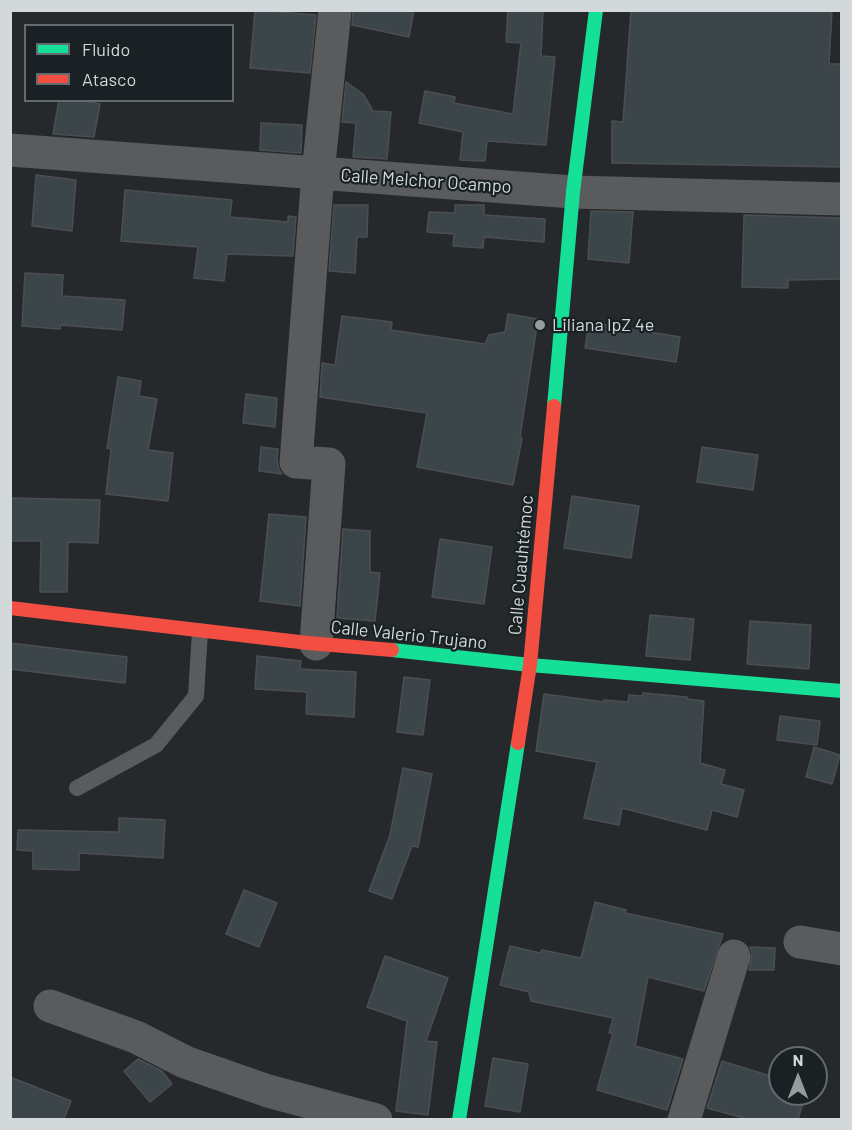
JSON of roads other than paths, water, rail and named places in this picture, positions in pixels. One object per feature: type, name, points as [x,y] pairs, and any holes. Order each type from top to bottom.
[{"type":"street","points":[[316,644],[329,464],[296,462],[318,172],[336,10]]},
{"type":"street","name":"Calle Cuauhtémoc","points":[[459,1119],[530,665],[573,192],[596,10]]},
{"type":"street","name":"Calle Melchor Ocampo","points":[[10,150],[573,192],[842,199]]},
{"type":"street","name":"Calle Valerio Trujano","points":[[10,608],[316,644],[530,665],[842,691]]},
{"type":"street","points":[[800,942],[842,949]]},
{"type":"street","points":[[684,1119],[734,956]]},
{"type":"street","points":[[50,1006],[136,1037],[185,1062],[268,1091],[376,1119]]},
{"type":"lane","points":[[77,788],[156,745],[196,696],[200,630]]},
{"type":"place","name":"Liliana lpZ 4e","points":[[540,325]]}]
